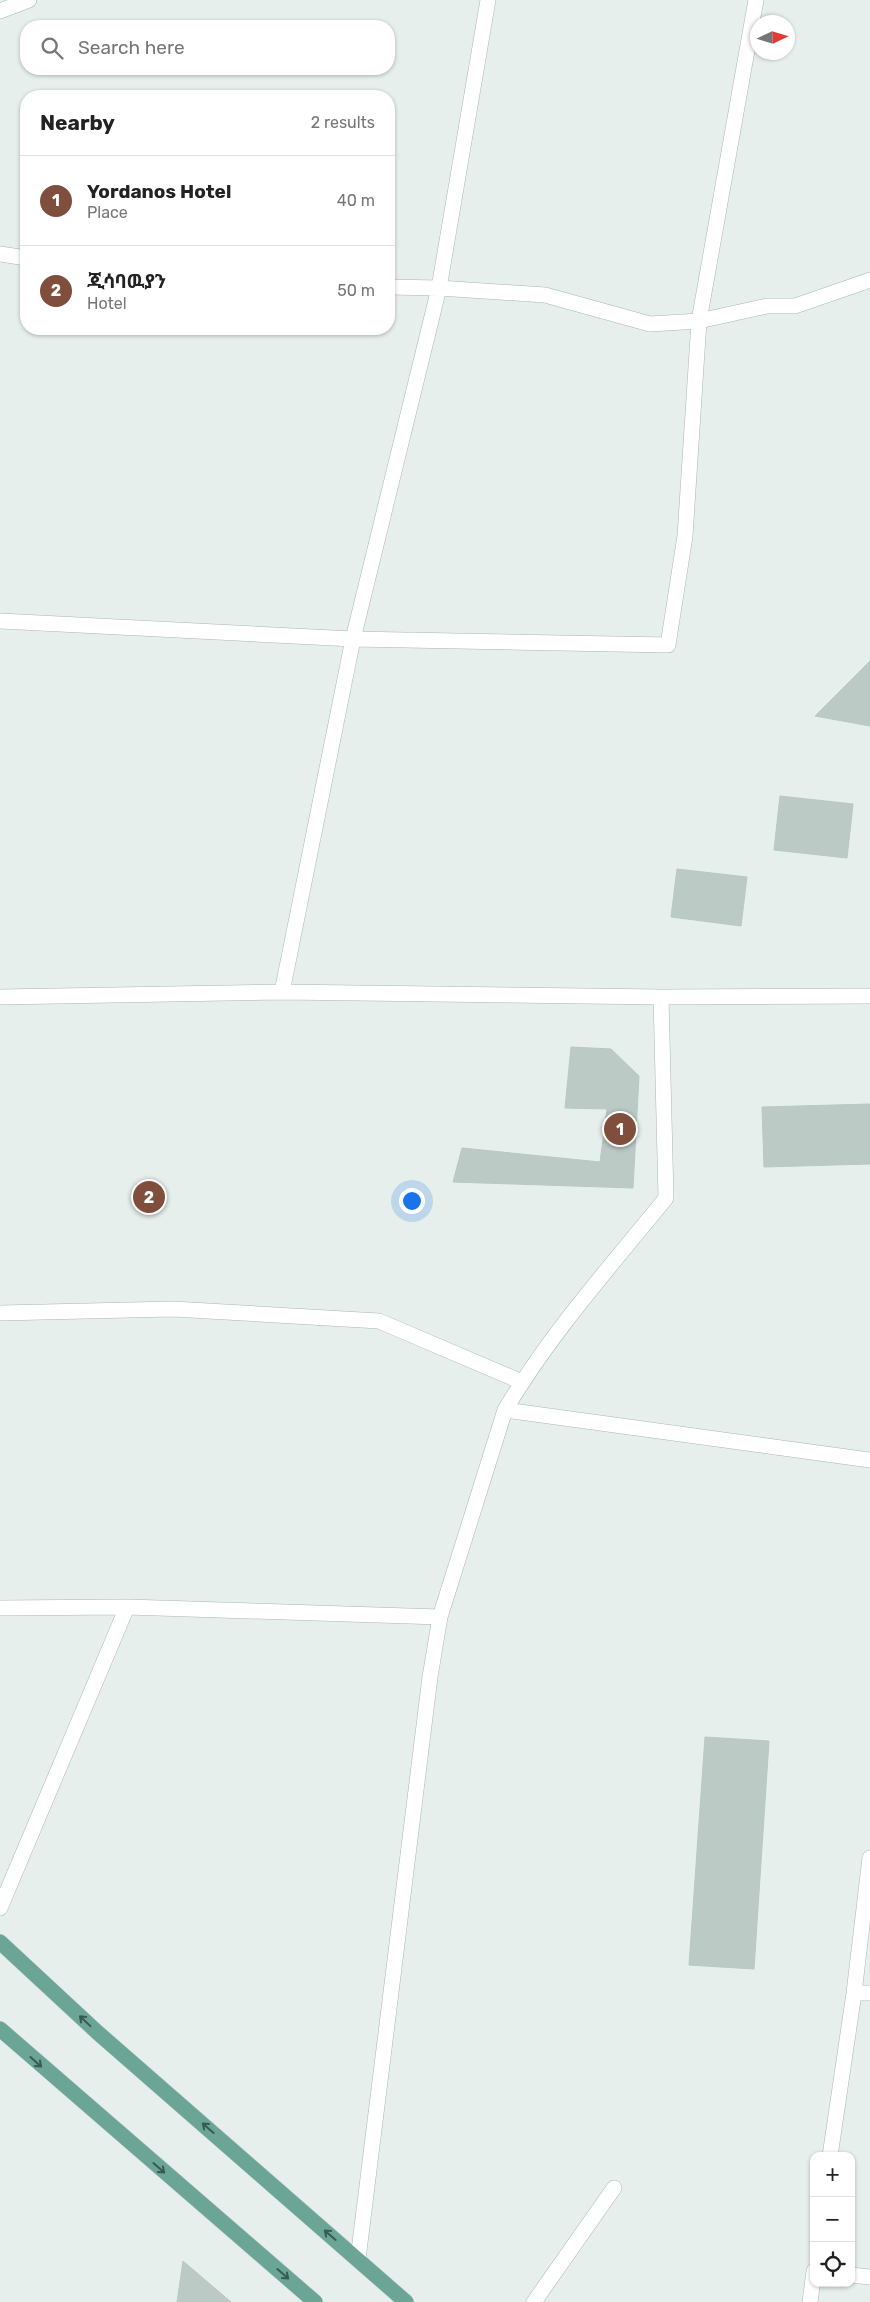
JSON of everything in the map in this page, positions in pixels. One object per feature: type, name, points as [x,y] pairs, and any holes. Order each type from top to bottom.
[{"type":"main road","points":[[0,1942],[97,2032],[406,2302]]},
{"type":"main road","points":[[0,2030],[315,2302]]},
{"type":"street","points":[[0,11],[29,0]]},
{"type":"street","points":[[282,992],[353,639],[440,288],[488,0]]},
{"type":"street","points":[[0,621],[353,639],[668,645],[685,536],[699,321],[756,0]]},
{"type":"street","points":[[0,254],[20,257]]},
{"type":"street","points":[[395,287],[545,294],[650,324],[699,321],[767,306],[795,306],[870,280]]},
{"type":"street","points":[[0,997],[282,992],[661,997],[870,996]]},
{"type":"street","points":[[358,2259],[430,1677],[440,1617],[505,1410],[522,1382],[567,1320],[666,1198],[661,997]]},
{"type":"street","points":[[0,1313],[173,1309],[379,1321],[522,1382]]},
{"type":"street","points":[[505,1410],[870,1460]]},
{"type":"street","points":[[0,1608],[127,1607],[440,1617]]},
{"type":"street","points":[[0,1908],[127,1607]]},
{"type":"street","points":[[831,2152],[854,1993],[870,1858]]},
{"type":"street","points":[[854,1993],[870,1992]]},
{"type":"street","points":[[534,2302],[614,2188]]},
{"type":"street","points":[[855,2275],[870,2277]]},
{"type":"street","points":[[810,2302],[812,2287]]},
{"type":"building","points":[[870,661],[870,726],[815,716]]},
{"type":"building","points":[[780,796],[853,804],[847,858],[774,850]]},
{"type":"building","points":[[677,869],[747,877],[741,926],[671,917]]},
{"type":"building","points":[[571,1047],[611,1049],[639,1076],[633,1188],[453,1182],[462,1148],[600,1162],[607,1109],[565,1108]]},
{"type":"building","points":[[870,1104],[870,1164],[764,1167],[762,1107]]},
{"type":"building","points":[[705,1737],[769,1741],[754,1969],[689,1965]]},
{"type":"building","points":[[183,2261],[231,2302],[177,2302]]},
{"type":"place","name":"Yordanos Hotel","points":[[620,1129]]},
{"type":"place","name":"ጂሳባዉያን","points":[[149,1197]]}]
